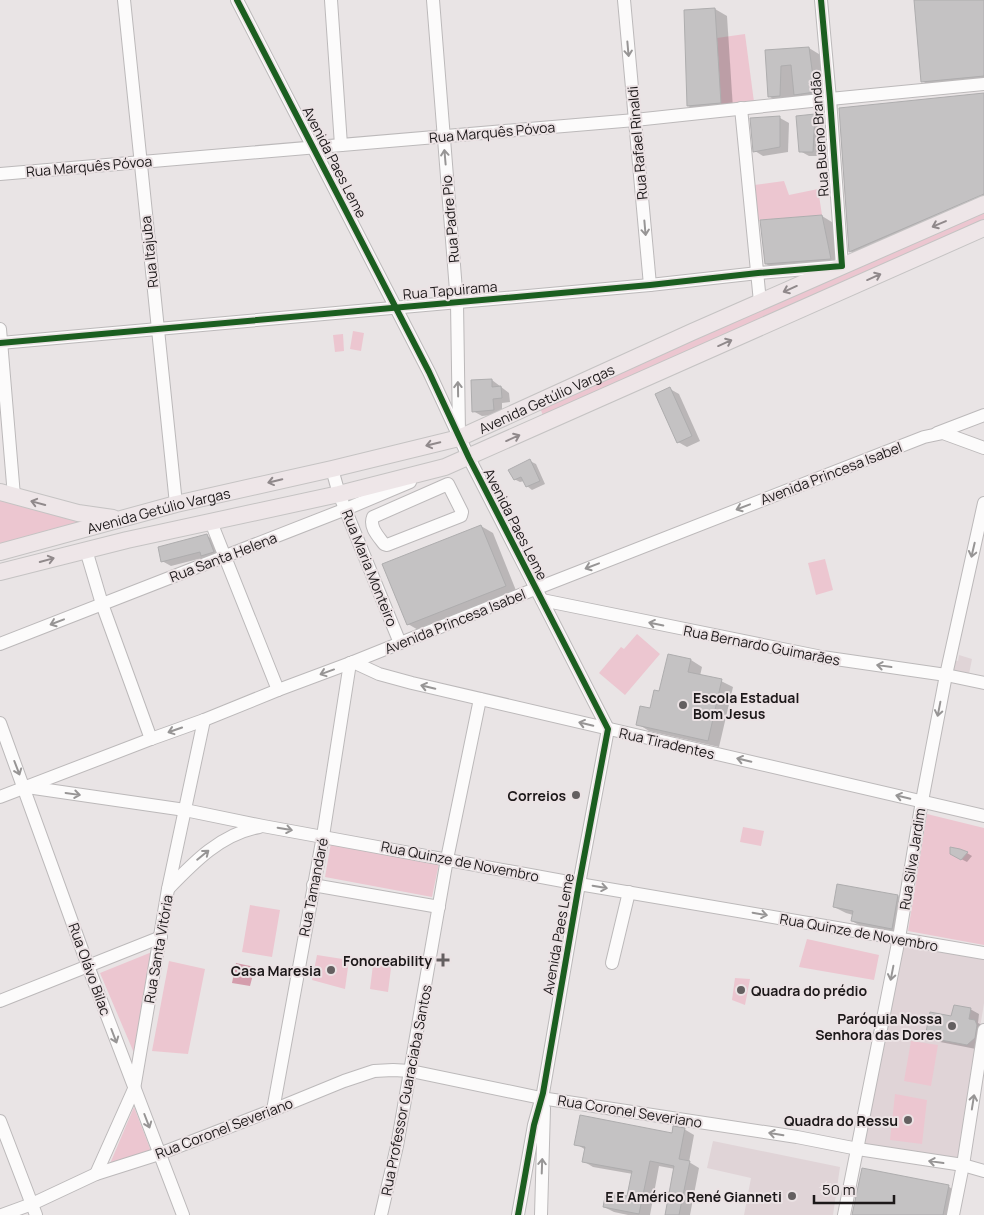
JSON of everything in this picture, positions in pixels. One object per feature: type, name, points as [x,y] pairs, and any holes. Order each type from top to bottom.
[{"type":"main road","name":"Avenida Getúlio Vargas","points":[[0,552],[176,504],[459,438],[692,332],[984,204]]},
{"type":"main road","name":"Avenida Getúlio Vargas","points":[[0,572],[181,527],[343,501],[445,467],[469,458],[633,383],[984,228]]},
{"type":"main road","points":[[692,332],[681,344],[682,354],[686,356],[700,354]]},
{"type":"main road","points":[[626,363],[638,360],[644,363],[647,369],[643,376],[633,383]]},
{"type":"main road","points":[[7,494],[78,513],[120,520]]},
{"type":"main road","points":[[127,540],[141,529],[143,525],[142,514]]},
{"type":"street","name":"Rua Itajuba","points":[[124,0],[176,504]]},
{"type":"street","name":"Avenida Paes Leme","points":[[237,0],[429,372],[469,458],[608,729],[579,884],[543,1096]]},
{"type":"street","points":[[331,0],[341,145]]},
{"type":"street","name":"Rua Padre Pio","points":[[433,0],[457,303],[459,438]]},
{"type":"street","name":"Rua Rafael Rinaldi","points":[[624,0],[650,285]]},
{"type":"street","name":"Rua Bueno Brandão","points":[[821,0],[842,266]]},
{"type":"street","name":"Rua Marquês Póvoa","points":[[0,174],[635,120],[830,98],[984,84]]},
{"type":"street","points":[[741,108],[760,302]]},
{"type":"street","name":"Rua Tapuirama","points":[[1,343],[457,303],[842,266]]},
{"type":"street","points":[[0,329],[7,494]]},
{"type":"street","name":"Avenida Princesa Isabel","points":[[0,797],[351,663],[924,436],[984,415]]},
{"type":"street","name":"Avenida Princesa Isabel","points":[[936,433],[953,436],[984,448]]},
{"type":"street","name":"Rua Santa Helena","points":[[0,644],[225,556],[343,501],[398,487],[445,467]]},
{"type":"street","name":"Rua Maria Monteiro","points":[[332,469],[400,643]]},
{"type":"street","points":[[448,484],[462,512],[461,516],[387,545],[384,544],[372,525],[371,519],[373,517],[448,484]]},
{"type":"street","points":[[398,487],[403,504]]},
{"type":"street","name":"Rua Silva Jardim","points":[[844,1215],[899,938],[946,675],[984,503]]},
{"type":"street","points":[[211,522],[278,690]]},
{"type":"street","points":[[355,531],[372,525]]},
{"type":"street","points":[[86,550],[102,604],[151,738]]},
{"type":"street","name":"Rua Bernardo Guimarães","points":[[542,600],[822,657],[946,675],[984,683]]},
{"type":"street","name":"Rua Tiradentes","points":[[351,663],[379,674],[480,699],[984,816]]},
{"type":"street","name":"Rua Tamandaré","points":[[273,1110],[323,836],[351,663]]},
{"type":"street","name":"Rua Professor Guaraciaba Santos","points":[[381,1215],[397,1146],[439,907],[480,699]]},
{"type":"street","name":"Rua Santa Vitória","points":[[96,1174],[134,1089],[168,889],[204,720]]},
{"type":"street","name":"Rua Olávo Bilac","points":[[0,722],[88,966],[183,1215]]},
{"type":"street","name":"Rua Quinze de Novembro","points":[[24,787],[186,810],[579,884],[984,953]]},
{"type":"street","points":[[168,889],[194,863],[222,841],[246,829],[263,826]]},
{"type":"street","points":[[313,885],[439,907]]},
{"type":"street","points":[[612,963],[629,892]]},
{"type":"street","points":[[0,1001],[161,936]]},
{"type":"street","points":[[953,1215],[963,1165],[984,1030]]},
{"type":"street","name":"Rua Coronel Severiano","points":[[2,1215],[34,1209],[96,1174],[159,1154],[344,1080],[374,1071],[393,1070],[411,1071],[543,1096],[797,1137],[984,1170]]},
{"type":"street","points":[[518,1215],[534,1125],[543,1096]]},
{"type":"street","points":[[541,1215],[543,1096]]},
{"type":"street","points":[[0,1121],[34,1209]]},
{"type":"shaded area","points":[[745,34],[754,102],[721,104],[717,38]]},
{"type":"shaded area","points":[[784,181],[789,195],[818,189],[822,215],[758,220],[754,185]]},
{"type":"shaded area","points":[[984,212],[984,224],[544,418],[540,408]]},
{"type":"shaded area","points":[[353,331],[364,333],[361,351],[350,349]]},
{"type":"shaded area","points":[[343,334],[344,351],[335,352],[333,335]]},
{"type":"shaded area","points":[[0,492],[120,519],[0,552]]},
{"type":"shaded area","points":[[825,559],[833,590],[816,595],[808,563]]},
{"type":"shaded area","points":[[637,634],[660,654],[625,695],[599,673],[621,647],[624,649]]},
{"type":"shaded area","points":[[959,655],[972,659],[968,679],[950,675],[953,660],[958,661]]},
{"type":"shaded area","points":[[927,814],[984,828],[984,945],[908,931]]},
{"type":"shaded area","points":[[743,827],[764,831],[761,846],[740,842]]},
{"type":"shaded area","points":[[331,843],[439,863],[432,897],[325,877]]},
{"type":"shaded area","points":[[250,905],[280,910],[272,957],[242,952]]},
{"type":"shaded area","points":[[807,939],[879,955],[874,980],[799,967]]},
{"type":"shaded area","points":[[902,943],[984,958],[984,1003],[959,1161],[863,1145]]},
{"type":"shaded area","points":[[152,952],[134,1053],[100,973]]},
{"type":"shaded area","name":"Casa Maresia","points":[[317,955],[349,960],[345,989],[312,980]]},
{"type":"shaded area","points":[[374,957],[392,960],[388,992],[370,989]]},
{"type":"shaded area","points":[[169,961],[205,969],[188,1054],[152,1051]]},
{"type":"shaded area","points":[[236,963],[255,967],[250,986],[232,983]]},
{"type":"shaded area","name":"Quadra do prédio","points":[[735,978],[750,979],[745,1005],[732,1000]]},
{"type":"shaded area","points":[[911,1041],[938,1045],[931,1086],[904,1081]]},
{"type":"shaded area","name":"Quadra do Ressu","points":[[895,1094],[927,1100],[922,1144],[890,1140]]},
{"type":"shaded area","points":[[134,1107],[151,1151],[109,1166]]},
{"type":"shaded area","name":"E E Américo René Gianneti","points":[[713,1141],[840,1167],[833,1215],[744,1215],[751,1178],[707,1168]]},
{"type":"building","points":[[914,0],[984,0],[984,76],[921,82]]},
{"type":"building","points":[[715,8],[721,103],[687,106],[684,10]]},
{"type":"building","points":[[809,47],[815,92],[794,95],[791,65],[781,66],[780,96],[768,97],[765,50]]},
{"type":"building","points":[[984,93],[984,194],[849,252],[839,108]]},
{"type":"building","points":[[815,114],[813,152],[799,152],[796,116]]},
{"type":"building","points":[[780,116],[780,147],[753,152],[750,118]]},
{"type":"building","points":[[822,215],[831,259],[765,264],[760,220]]},
{"type":"building","points":[[492,379],[492,387],[501,386],[502,398],[493,399],[494,410],[472,412],[471,380]]},
{"type":"building","points":[[670,387],[692,436],[677,443],[655,394]]},
{"type":"building","points":[[530,459],[540,481],[526,487],[521,477],[514,480],[508,470]]},
{"type":"building","points":[[481,525],[506,586],[407,625],[382,564]]},
{"type":"building","points":[[207,534],[214,552],[201,556],[200,552],[161,562],[158,547]]},
{"type":"building","name":"Escola Estadual Bom Jesus","points":[[668,654],[691,659],[688,672],[722,679],[708,741],[636,725],[640,706],[650,708],[654,690],[659,691]]},
{"type":"building","points":[[950,847],[968,852],[961,860],[950,854]]},
{"type":"building","points":[[837,884],[898,895],[892,929],[851,921],[853,911],[833,907]]},
{"type":"building","name":"Paróquia Nossa Senhora das Dores","points":[[954,1005],[971,1008],[969,1019],[975,1020],[977,1025],[975,1038],[967,1045],[925,1037],[930,1012],[951,1016]]},
{"type":"building","name":"E E Américo René Gianneti","points":[[580,1115],[672,1133],[673,1126],[685,1128],[679,1159],[690,1161],[679,1215],[665,1215],[674,1166],[650,1161],[639,1214],[603,1207],[606,1192],[627,1196],[632,1171],[582,1162],[585,1147],[574,1145]]},
{"type":"building","points":[[862,1168],[949,1185],[943,1215],[852,1215]]},
{"type":"cycle path","points":[[237,0],[429,372],[469,458],[608,729],[543,1093],[534,1125],[518,1215]]},
{"type":"cycle path","points":[[0,343],[842,266],[821,0]]},
{"type":"place","name":"Escola Estadual Bom Jesus","points":[[683,705]]},
{"type":"place","name":"Correios","points":[[576,795]]},
{"type":"place","name":"Fonoreability","points":[[443,960]]},
{"type":"place","name":"Casa Maresia","points":[[331,970]]},
{"type":"place","name":"Quadra do prédio","points":[[741,990]]},
{"type":"place","name":"Paróquia Nossa Senhora das Dores","points":[[952,1026]]},
{"type":"place","name":"Quadra do Ressu","points":[[908,1120]]},
{"type":"place","name":"E E Américo René Gianneti","points":[[792,1196]]}]
